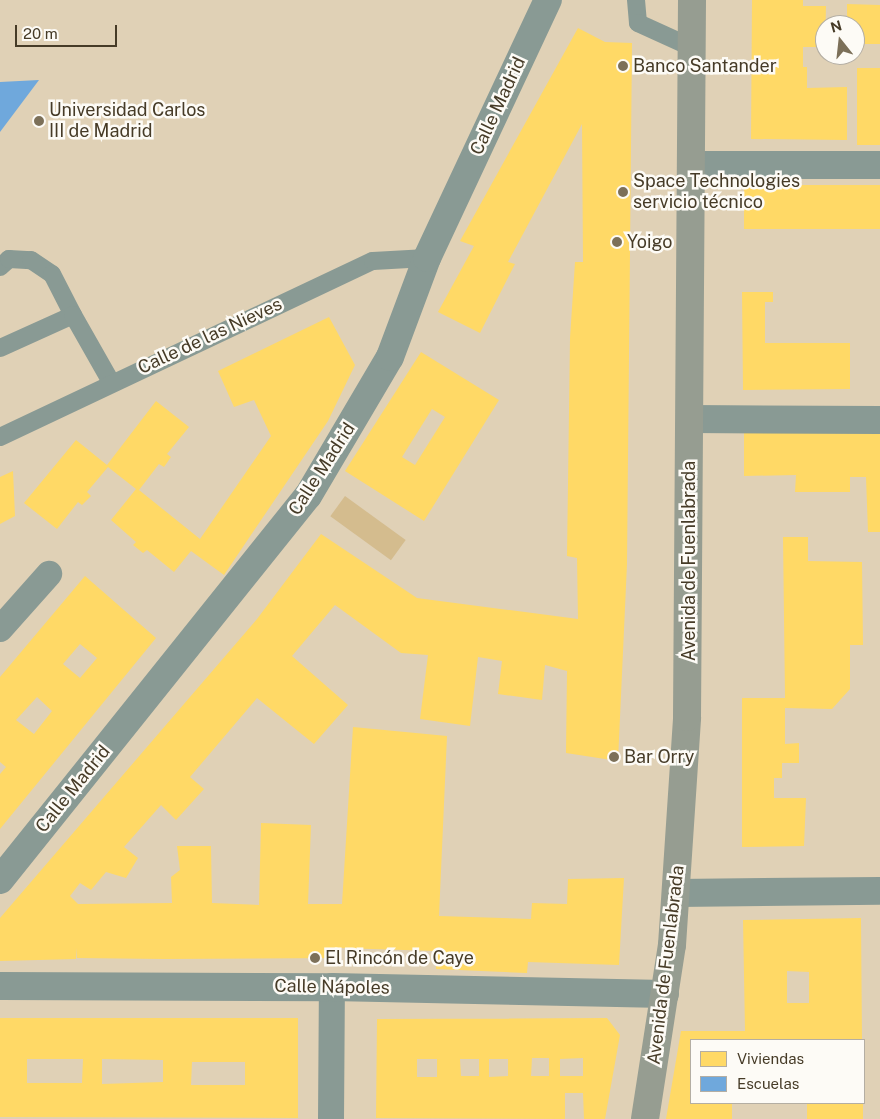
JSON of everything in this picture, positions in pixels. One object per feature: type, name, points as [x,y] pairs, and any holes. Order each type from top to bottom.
[{"type":"main road","name":"Avenida de Fuenlabrada","points":[[646,1119],[665,994],[677,894],[688,667],[692,0]]},
{"type":"street","name":"Calle Madrid","points":[[0,880],[308,496],[390,357],[427,258],[548,0]]},
{"type":"street","points":[[691,165],[880,165]]},
{"type":"street","points":[[690,419],[880,420]]},
{"type":"street","points":[[0,629],[49,574]]},
{"type":"street","points":[[677,894],[880,891]]},
{"type":"street","name":"Calle Nápoles","points":[[0,986],[332,986],[665,994]]},
{"type":"street","points":[[331,1119],[332,986]]},
{"type":"lane","points":[[636,0],[638,23],[691,47]]},
{"type":"lane","name":"Calle de las Nieves","points":[[0,437],[112,382],[373,261],[427,258]]},
{"type":"lane","points":[[0,267],[9,259],[31,260],[52,274],[73,315],[112,382]]},
{"type":"lane","points":[[0,348],[73,315]]},
{"type":"shaded area","points":[[345,496],[406,540],[391,560],[330,516]]},
{"type":"building: Viviendas","points":[[752,0],[803,0],[803,6],[826,6],[826,15],[815,15],[815,47],[803,47],[803,67],[807,67],[807,88],[847,87],[847,140],[751,139]]},
{"type":"building: Viviendas","points":[[847,4],[880,5],[880,44],[865,44],[865,15],[847,15]]},
{"type":"building: Viviendas","points":[[578,28],[605,42],[632,43],[627,564],[618,761],[566,753],[567,671],[545,665],[542,700],[498,694],[502,661],[478,657],[470,726],[420,719],[428,655],[401,653],[335,605],[292,656],[348,705],[314,744],[257,698],[190,777],[204,789],[176,820],[161,805],[124,847],[138,858],[126,878],[106,872],[91,890],[80,883],[70,896],[78,904],[172,903],[171,877],[180,870],[177,846],[211,846],[212,903],[259,905],[261,823],[311,825],[308,904],[342,904],[353,727],[447,736],[439,916],[531,919],[532,903],[567,904],[568,879],[624,878],[619,965],[528,962],[527,973],[436,969],[436,951],[340,948],[339,958],[164,959],[77,958],[76,948],[76,959],[0,961],[0,918],[257,619],[321,534],[417,598],[578,619],[577,558],[567,556],[570,338],[575,262],[583,262],[582,124],[508,262],[515,264],[480,333],[438,312],[474,246],[460,241]]},
{"type":"building: Viviendas","points":[[857,68],[880,68],[880,145],[857,145]]},
{"type":"building: Viviendas","points":[[744,185],[880,185],[880,229],[744,229]]},
{"type":"building: Viviendas","points":[[742,292],[773,292],[773,302],[765,302],[765,343],[850,343],[850,389],[743,390]]},
{"type":"building: Viviendas","points":[[329,317],[355,365],[328,421],[224,575],[191,551],[174,572],[147,550],[143,553],[133,545],[136,542],[111,520],[136,489],[108,467],[87,492],[91,496],[82,505],[78,502],[57,529],[24,503],[76,440],[107,465],[156,401],[189,427],[167,454],[171,457],[164,467],[159,464],[139,490],[200,539],[271,436],[254,400],[234,407],[218,371]]},
{"type":"building: Viviendas","points":[[421,352],[499,400],[424,521],[345,471]],"holes":[[[432,409],[445,417],[415,465],[402,457]]]},
{"type":"building: Viviendas","points":[[744,432],[880,432],[880,532],[868,532],[866,477],[850,477],[850,492],[795,492],[796,475],[744,476]]},
{"type":"building: Viviendas","points":[[13,471],[15,516],[0,524],[0,477]]},
{"type":"building: Viviendas","points":[[783,537],[808,537],[808,561],[862,562],[863,645],[850,645],[850,689],[832,709],[785,708],[785,744],[799,743],[799,763],[782,763],[782,778],[774,778],[774,798],[806,798],[804,846],[742,847],[742,698],[785,698]]},
{"type":"building: Viviendas","points":[[85,576],[156,638],[0,829],[0,774],[6,767],[0,762],[0,677]],"holes":[[[80,644],[97,658],[80,678],[63,664]],[[37,697],[52,711],[34,734],[16,720]]]},
{"type":"building: Viviendas","points":[[861,918],[862,1039],[690,1039],[690,1104],[732,1104],[732,1119],[666,1119],[681,1031],[745,1031],[743,920]],"holes":[[[787,971],[809,972],[809,1003],[787,1003]]]},
{"type":"building: Viviendas","points":[[0,1018],[298,1018],[298,1118],[0,1117]],"holes":[[[27,1059],[83,1059],[82,1083],[27,1083]],[[102,1059],[163,1060],[163,1082],[102,1084]],[[192,1062],[245,1062],[245,1085],[191,1085]]]},
{"type":"building: Viviendas","points":[[607,1018],[620,1035],[605,1119],[584,1119],[583,1093],[565,1093],[565,1119],[376,1118],[377,1019]],"holes":[[[532,1058],[549,1058],[549,1076],[531,1076]],[[583,1058],[583,1076],[560,1076],[560,1059]],[[417,1059],[437,1059],[437,1077],[417,1077]],[[460,1059],[479,1059],[479,1076],[461,1076]],[[489,1059],[508,1059],[508,1076],[489,1077]]]},
{"type":"building: Viviendas","points":[[807,1104],[863,1104],[863,1119],[807,1119]]},
{"type":"building: Escuelas","points":[[39,80],[0,132],[0,82]]},
{"type":"place","name":"Banco Santander","points":[[623,66]]},
{"type":"place","name":"Universidad Carlos III de Madrid","points":[[39,121]]},
{"type":"place","name":"Space Technologies servicio técnico","points":[[623,192]]},
{"type":"place","name":"Yoigo","points":[[617,242]]},
{"type":"place","name":"Bar Orry","points":[[614,757]]},
{"type":"place","name":"El Rincón de Caye","points":[[315,958]]}]
